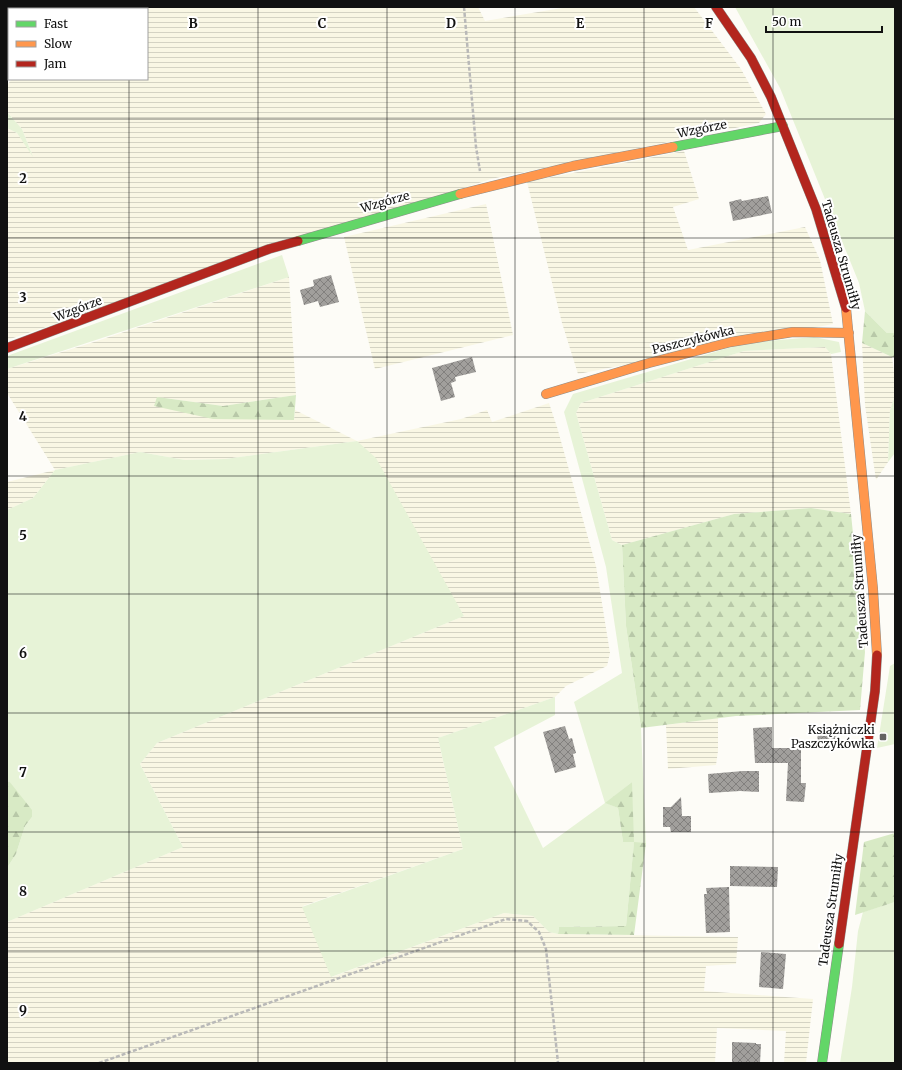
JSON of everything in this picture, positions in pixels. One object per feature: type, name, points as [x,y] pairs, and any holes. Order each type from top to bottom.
[{"type":"street","name":"Tadeusza Strumiłły","points":[[716,7],[751,58],[771,97],[783,126],[816,209],[846,308],[849,332],[873,589],[877,653],[874,691],[822,1063]]},
{"type":"street","name":"Wzgórze","points":[[7,348],[269,249],[367,220],[482,188],[573,166],[783,126]]},
{"type":"street","name":"Paszczykówka","points":[[546,394],[649,363],[731,342],[793,332],[849,332]]},
{"type":"path","points":[[464,7],[476,147],[482,188]]},
{"type":"path","points":[[99,1063],[506,919],[526,921],[539,932],[546,949],[558,1063]]},
{"type":"shaded area","points":[[7,7],[478,7],[485,21],[568,7],[694,7],[741,69],[766,114],[759,123],[491,179],[7,340],[7,128],[17,133],[32,154],[22,129],[7,112],[7,85],[11,80],[148,80],[148,8],[8,8],[7,74]]},
{"type":"shaded area","points":[[684,151],[699,199],[673,207],[688,250],[805,227],[820,260],[833,324],[578,374],[562,323],[527,182]]},
{"type":"shaded area","points":[[486,204],[513,335],[375,369],[344,237]]},
{"type":"shaded area","points":[[289,277],[296,395],[223,406],[157,397],[294,420],[295,410],[357,441],[225,459],[185,460],[140,452],[55,470],[7,393],[7,369],[94,342]]},
{"type":"shaded area","points":[[862,343],[892,357],[895,380],[895,396],[890,410],[888,462],[876,480],[865,405]]},
{"type":"shaded area","points":[[825,347],[831,354],[851,514],[811,508],[734,514],[622,545],[612,540],[576,413],[581,403],[744,351]]},
{"type":"shaded area","points":[[549,403],[596,566],[610,653],[607,666],[566,686],[555,697],[438,738],[463,849],[303,906],[332,977],[504,913],[533,916],[549,932],[558,934],[738,937],[736,964],[706,966],[704,991],[813,999],[806,1063],[784,1063],[786,1031],[717,1028],[715,1063],[7,1063],[7,922],[183,847],[140,764],[157,743],[464,616],[357,441],[461,419],[487,410],[492,422]]},
{"type":"shaded area","points":[[55,470],[33,498],[7,510],[7,482]]},
{"type":"shaded area","points":[[718,718],[718,751],[716,765],[668,769],[666,725]]},
{"type":"green space","points":[[735,7],[895,7],[895,333],[887,333],[865,311],[859,283],[780,88]]},
{"type":"green space","points":[[7,112],[22,129],[33,157],[17,133],[7,128]]},
{"type":"green space","points":[[282,255],[289,277],[7,369],[7,356]]},
{"type":"green space","points":[[865,311],[887,333],[895,333],[895,357],[862,343]]},
{"type":"green space","points":[[814,337],[839,342],[841,352],[831,354],[825,347],[744,351],[581,403],[576,413],[612,540],[622,545],[626,626],[641,728],[646,843],[634,843],[626,926],[559,927],[558,934],[549,932],[533,916],[504,913],[331,977],[302,907],[463,849],[438,738],[555,697],[555,715],[494,747],[543,848],[605,803],[574,702],[622,673],[606,567],[564,412],[573,394],[745,343]],"holes":[[[632,782],[623,842],[618,808],[606,803]]]},
{"type":"green space","points":[[296,395],[294,420],[213,419],[154,406],[157,397],[223,406]]},
{"type":"green space","points":[[895,396],[895,453],[888,462],[890,410]]},
{"type":"green space","points":[[357,441],[376,458],[464,616],[157,743],[140,764],[183,847],[7,922],[7,868],[16,854],[25,826],[32,817],[9,781],[7,783],[7,510],[33,498],[55,470],[140,452],[185,460],[225,459]]},
{"type":"green space","points":[[811,508],[851,514],[865,652],[860,710],[736,716],[641,728],[626,626],[622,545],[734,514]]},
{"type":"green space","points":[[895,663],[895,744],[877,748],[890,666]]},
{"type":"green space","points":[[9,781],[32,810],[32,817],[25,826],[16,854],[7,868],[7,783]]},
{"type":"green space","points":[[632,782],[634,842],[623,842],[618,808],[605,803]]},
{"type":"green space","points":[[895,833],[895,902],[855,915],[864,842]]},
{"type":"green space","points":[[634,842],[646,843],[634,935],[558,934],[559,927],[626,926]]},
{"type":"green space","points":[[895,902],[895,1063],[840,1063],[852,987],[858,931],[863,912]]},
{"type":"building","points":[[768,196],[772,213],[733,221],[729,202]]},
{"type":"building","points":[[331,275],[339,302],[320,307],[318,301],[304,305],[300,290],[314,286],[313,280]]},
{"type":"building","points":[[472,357],[476,372],[455,377],[456,381],[451,383],[455,397],[441,401],[432,368]]},
{"type":"building","points":[[565,726],[569,739],[572,738],[576,753],[573,754],[576,767],[555,773],[543,732]]},
{"type":"building","points":[[818,726],[839,726],[838,749],[817,749]]},
{"type":"building","points":[[772,727],[772,748],[801,748],[801,783],[806,783],[804,802],[786,801],[788,763],[755,763],[753,728]]},
{"type":"building","points":[[759,771],[759,792],[740,791],[709,793],[708,774]]},
{"type":"building","points":[[681,797],[682,816],[691,816],[691,832],[671,832],[670,827],[663,827],[663,807],[671,807]]},
{"type":"building","points":[[730,866],[778,867],[777,887],[730,886]]},
{"type":"building","points":[[729,887],[730,932],[706,933],[704,894],[707,894],[706,888]]},
{"type":"building","points":[[761,952],[786,954],[783,989],[759,987]]},
{"type":"building","points":[[732,1042],[761,1044],[760,1063],[732,1063]]},
{"type":"traffic: fast","points":[[673,147],[783,126]]},
{"type":"traffic: fast","points":[[298,241],[460,194]]},
{"type":"traffic: fast","points":[[822,1063],[839,944]]},
{"type":"traffic: slow","points":[[460,194],[573,166],[673,147]]},
{"type":"traffic: slow","points":[[846,308],[873,589],[877,655]]},
{"type":"traffic: slow","points":[[546,394],[649,363],[731,342],[793,332],[849,333]]},
{"type":"traffic: jam","points":[[716,7],[751,58],[771,97],[816,209],[846,308]]},
{"type":"traffic: jam","points":[[7,348],[269,249],[298,241]]},
{"type":"traffic: jam","points":[[839,944],[875,691],[877,655]]},
{"type":"place","name":"Książniczki Paszczykówka","points":[[883,737]]}]
